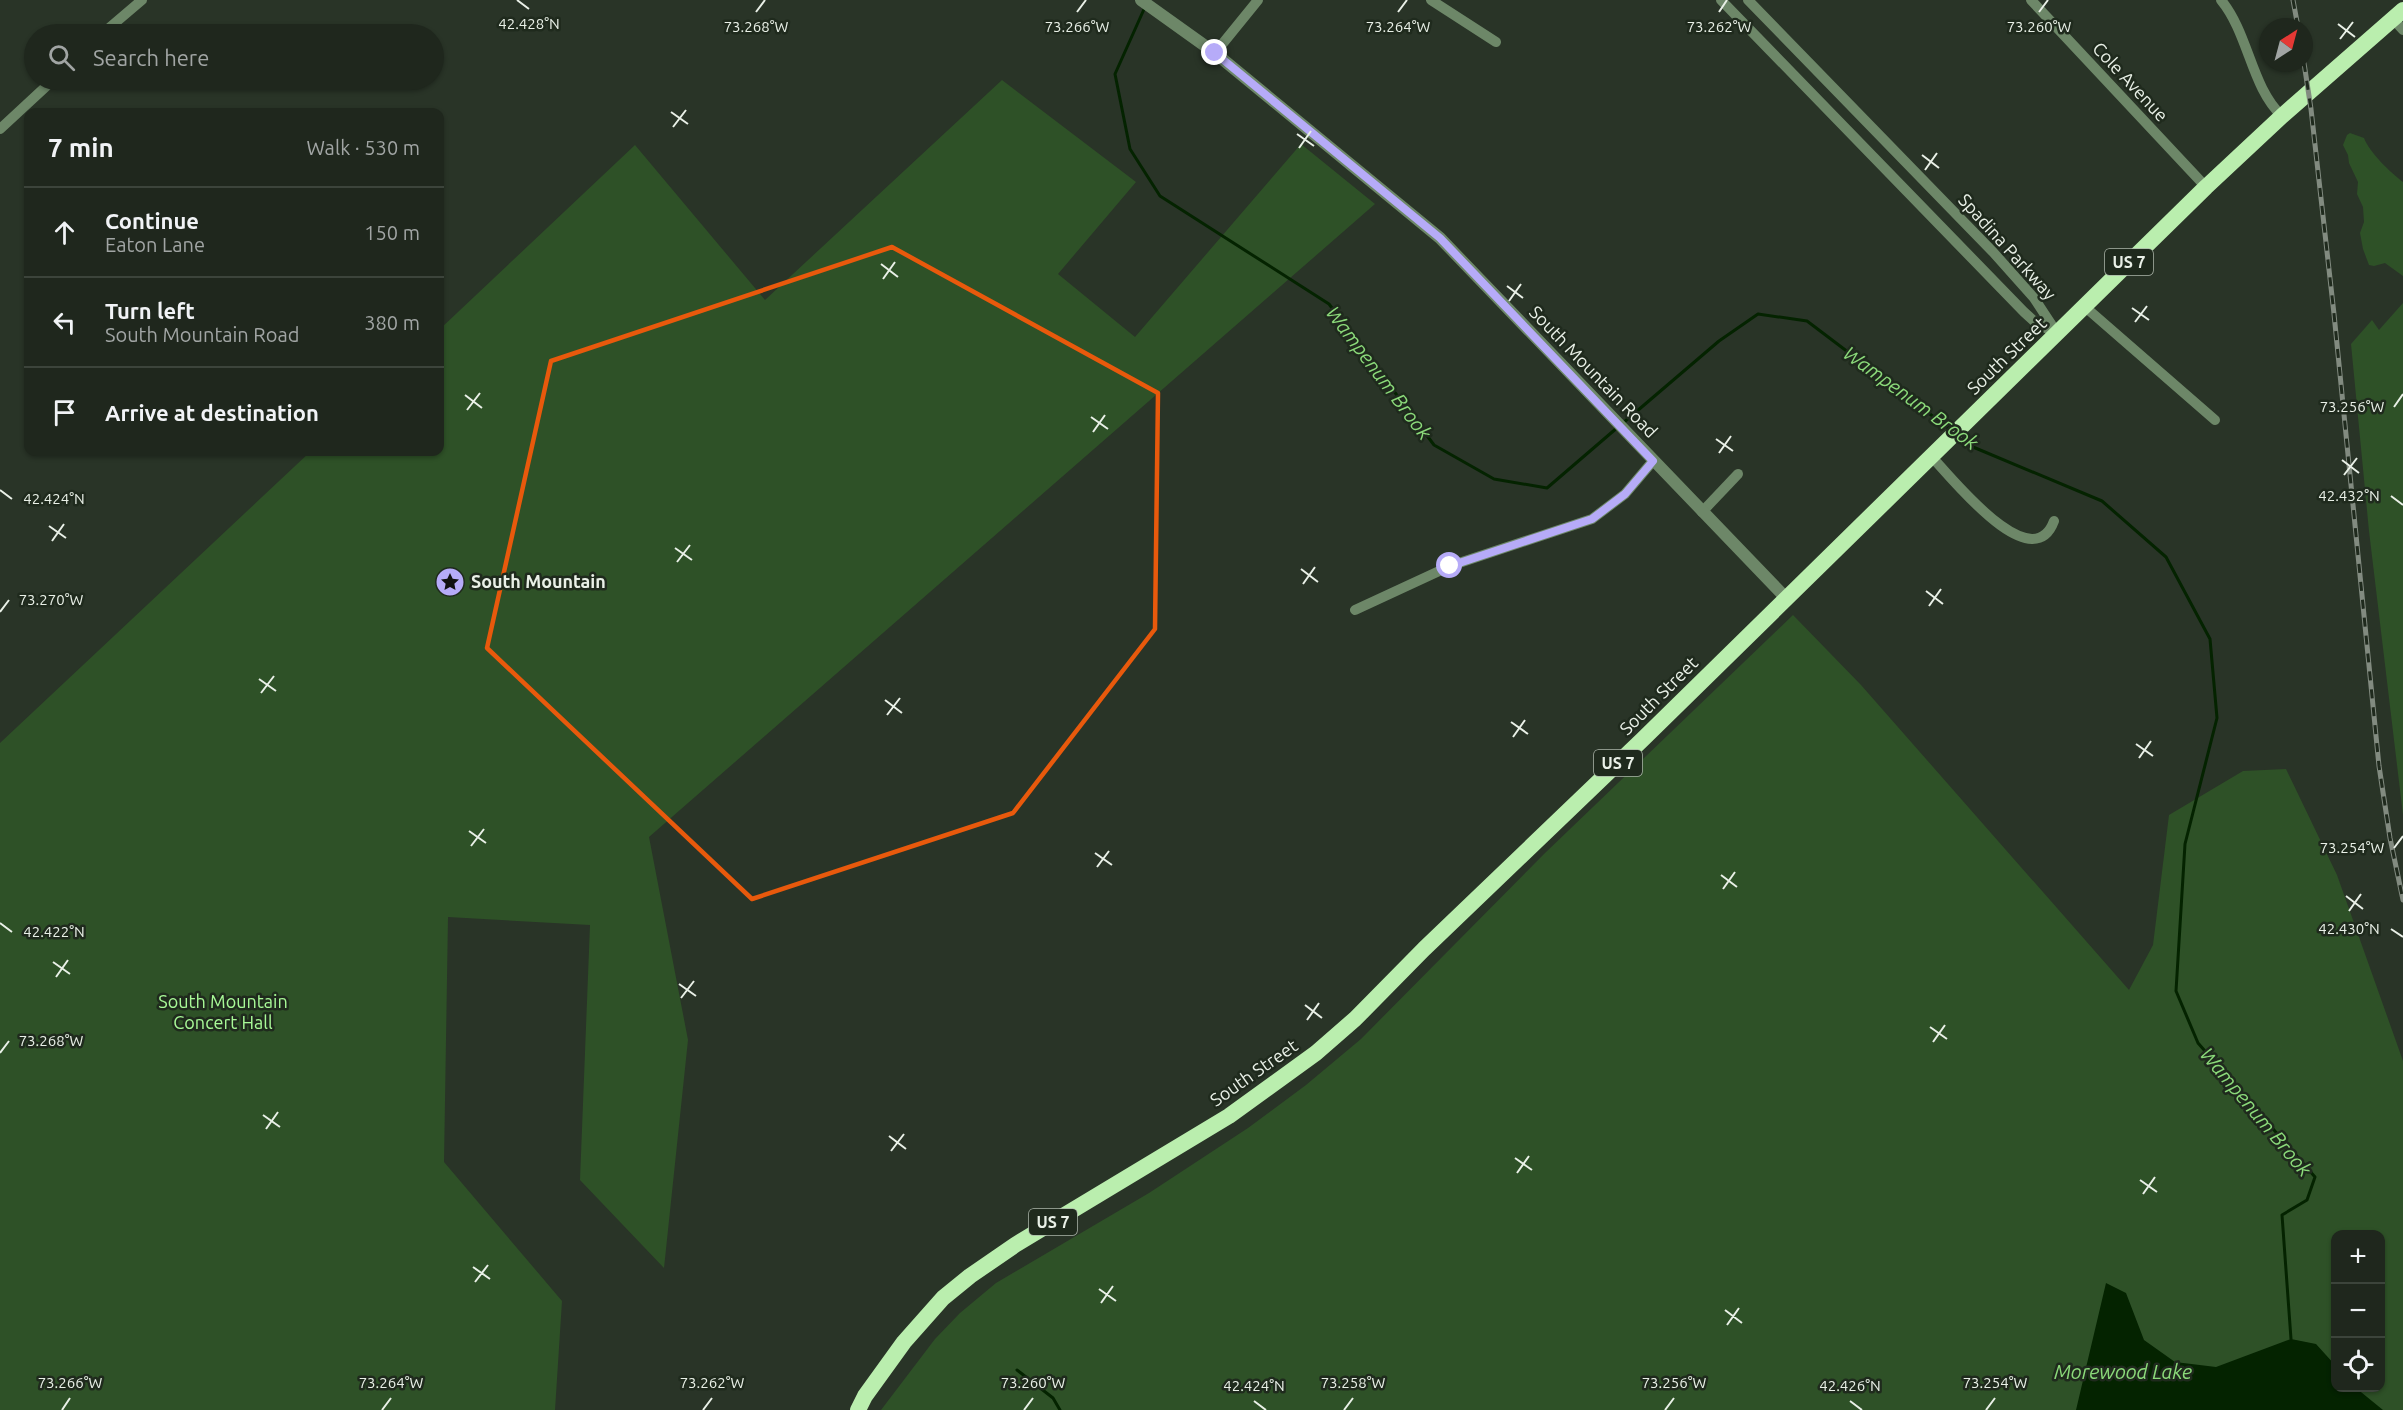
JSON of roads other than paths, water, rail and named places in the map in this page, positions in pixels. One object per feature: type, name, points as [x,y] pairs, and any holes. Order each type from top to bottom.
[{"type":"highway","name":"South Street","points":[[858,1410],[865,1396],[904,1342],[943,1298],[970,1276],[1015,1245],[1229,1116],[1316,1053],[1347,1026],[2206,187],[2300,100],[2400,20]]},
{"type":"street","points":[[114,24],[142,0]]},
{"type":"street","name":"South Mountain Road","points":[[1141,0],[1215,53],[1440,238],[1786,598]]},
{"type":"street","points":[[1215,53],[1258,0]]},
{"type":"street","points":[[1431,0],[1496,42]]},
{"type":"street","name":"Spadina Parkway","points":[[1721,0],[2030,317],[2057,334]]},
{"type":"street","name":"Spadina Parkway","points":[[1748,0],[2034,298],[2057,334]]},
{"type":"street","name":"Cole Avenue","points":[[2031,0],[2206,187]]},
{"type":"street","points":[[2221,0],[2237,23],[2260,83],[2273,108],[2282,116]]},
{"type":"street","points":[[1787,69],[1803,56]]},
{"type":"street","points":[[0,129],[42,90]]},
{"type":"street","points":[[1906,189],[1920,177]]},
{"type":"street","points":[[2084,306],[2215,420]]},
{"type":"street","points":[[1931,456],[1989,516],[2010,532],[2025,539],[2036,539],[2046,535],[2054,521]]},
{"type":"street","points":[[1355,610],[1450,566],[1592,519],[1625,494],[1653,461]]},
{"type":"street","points":[[1702,512],[1738,474]]},
{"type":"water","name":"Morewood Lake","points":[[2106,1283],[2126,1293],[2144,1340],[2175,1362],[2216,1367],[2291,1339],[2316,1344],[2331,1361],[2331,1392],[2361,1392],[2383,1410],[2076,1410]]},
{"type":"waterway","name":"Wampenum Brook","points":[[1145,7],[1115,74],[1130,149],[1160,196],[1329,304],[1434,445],[1494,479],[1547,488],[1618,427]]},
{"type":"waterway","name":"Wampenum Brook","points":[[1623,423],[1719,341],[1758,314],[1807,321],[1951,430]]},
{"type":"waterway","name":"Wampenum Brook","points":[[1959,436],[1973,447],[2102,501],[2166,557],[2210,639],[2217,718],[2185,844],[2176,991],[2198,1043],[2315,1177],[2307,1200],[2282,1215],[2291,1339]]},
{"type":"waterway","points":[[1017,1370],[1053,1398],[1060,1410]]},
{"type":"railway","points":[[2293,0],[2296,18]]},
{"type":"railway","points":[[2305,72],[2334,314],[2379,766],[2390,838],[2403,900]]},
{"type":"place","name":"South Mountain","points":[[450,582]]},
{"type":"park label","name":"South Mountain Concert Hall","points":[[223,1012]]}]
